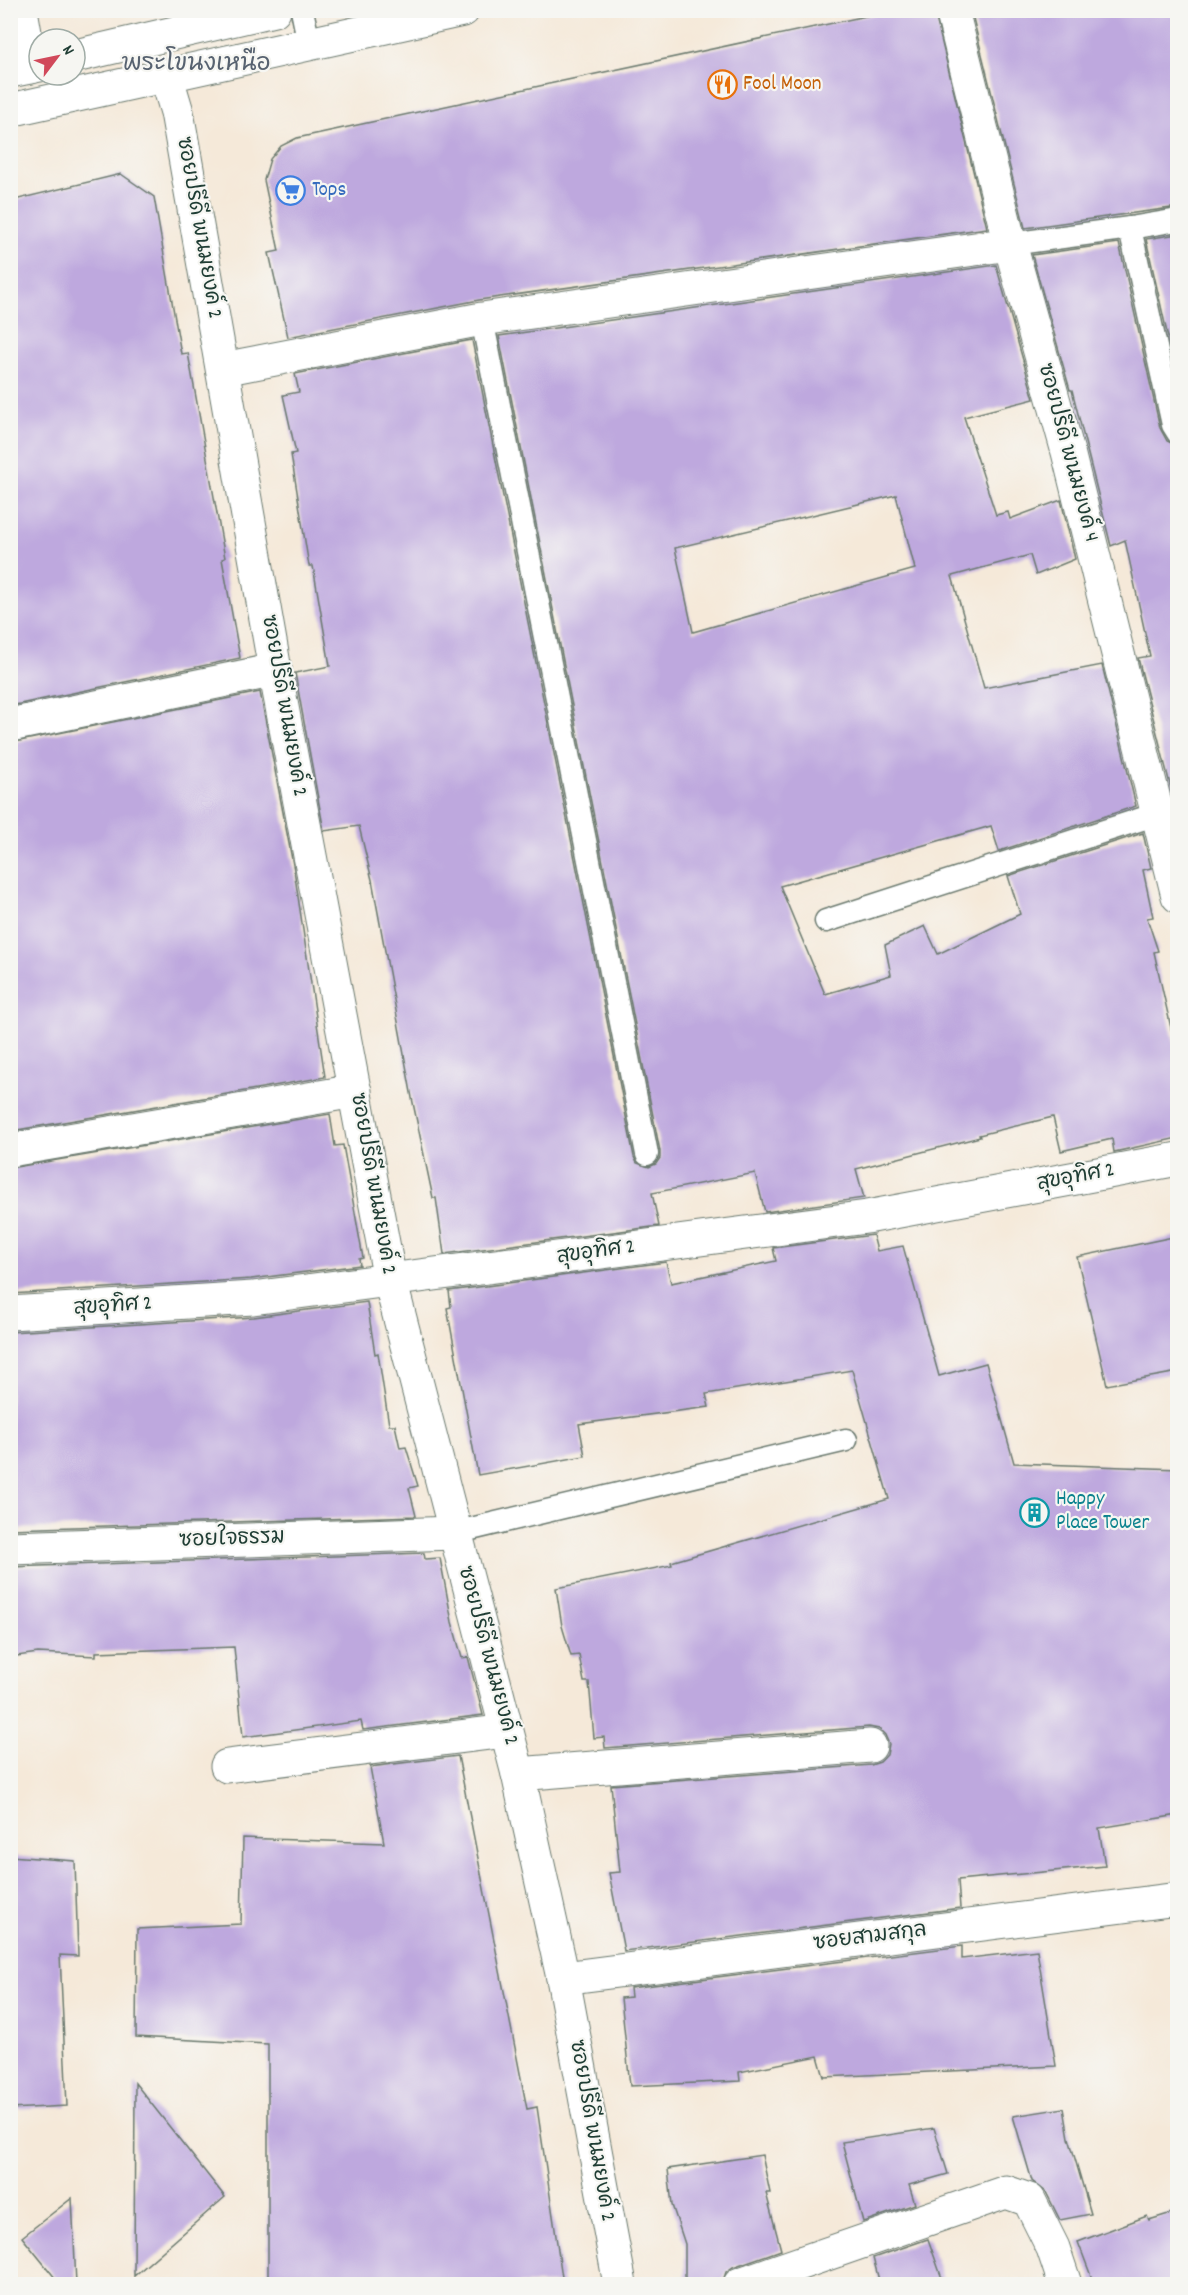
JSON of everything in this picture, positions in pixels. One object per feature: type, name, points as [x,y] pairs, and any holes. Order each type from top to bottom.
[{"type":"street","points":[[21,10],[27,68]]},
{"type":"street","points":[[87,54],[274,10]]},
{"type":"street","points":[[10,110],[463,10]]},
{"type":"street","name":"ซอยปรีดี พนมยงค์ 4","points":[[952,10],[1010,244],[1068,453],[1178,896]]},
{"type":"street","name":"ซอยปรีดี พนมยงค์ 2","points":[[166,75],[177,112],[275,670],[390,1280],[518,1774],[563,1978],[620,2284]]},
{"type":"street","points":[[223,369],[482,319],[1010,244]]},
{"type":"street","points":[[10,724],[275,670]]},
{"type":"street","points":[[10,1150],[355,1090]]},
{"type":"street","name":"สุขอุทิศ 2","points":[[10,1313],[253,1298],[390,1280],[867,1217],[1178,1159]]},
{"type":"street","name":"ซอยใจธรรม","points":[[10,1548],[454,1533]]},
{"type":"street","points":[[227,1766],[506,1731]]},
{"type":"street","points":[[518,1774],[870,1746]]},
{"type":"street","name":"ซอยสามสกุล","points":[[563,1978],[1178,1899]]},
{"type":"street","points":[[740,2284],[1006,2192],[1029,2200],[1053,2248],[1065,2284]]},
{"type":"lane","points":[[302,10],[309,44]]},
{"type":"lane","points":[[1010,244],[1178,220]]},
{"type":"lane","points":[[1130,228],[1173,425],[1178,433]]},
{"type":"lane","points":[[482,319],[647,1154]]},
{"type":"lane","points":[[826,921],[1157,814]]},
{"type":"lane","points":[[454,1533],[846,1440]]},
{"type":"building","points":[[894,10],[934,10],[987,228],[479,300],[288,337],[269,253],[279,251],[264,180],[270,159],[281,146],[297,138]]},
{"type":"building","points":[[971,10],[1178,10],[1178,207],[1025,228]]},
{"type":"building","points":[[121,174],[154,197],[181,354],[188,353],[225,558],[222,559],[240,658],[10,706],[10,201]]},
{"type":"building","points":[[1178,234],[1178,382],[1146,239]]},
{"type":"building","points":[[1119,243],[1160,428],[1167,441],[1178,446],[1178,816],[1138,658],[1150,656],[1125,540],[1111,546],[1072,390],[1070,390],[1032,255]]},
{"type":"building","points":[[996,265],[1034,399],[964,417],[996,515],[1008,512],[1010,519],[1061,500],[1075,559],[1036,575],[1030,555],[952,576],[984,688],[1102,665],[1136,806],[999,851],[991,826],[780,886],[825,994],[891,975],[885,945],[925,926],[938,954],[1020,914],[1008,876],[1143,833],[1151,868],[1143,870],[1153,917],[1147,918],[1158,951],[1154,952],[1178,1059],[1178,1138],[1114,1152],[1112,1139],[1061,1151],[1053,1117],[856,1169],[864,1198],[765,1212],[755,1173],[652,1193],[659,1226],[444,1254],[436,1198],[433,1198],[412,1098],[372,880],[359,826],[324,831],[295,673],[330,666],[313,566],[309,566],[291,454],[296,453],[283,395],[299,392],[295,374],[472,340],[634,1157],[637,1163],[649,1167],[656,1164],[660,1158],[660,1151],[499,336]],"holes":[[[896,495],[915,569],[693,632],[675,548]]]},
{"type":"building","points":[[260,692],[294,870],[325,1077],[11,1131],[10,743]]},
{"type":"building","points":[[330,1114],[335,1146],[343,1145],[363,1258],[359,1259],[360,1265],[251,1279],[10,1294],[10,1168]]},
{"type":"building","points":[[873,1235],[877,1251],[903,1246],[939,1376],[986,1363],[1014,1463],[1178,1469],[1178,1815],[1099,1828],[1105,1866],[958,1880],[960,1908],[624,1951],[609,1873],[620,1872],[611,1785],[871,1765],[880,1762],[887,1755],[889,1744],[879,1729],[869,1727],[605,1748],[604,1737],[594,1738],[589,1682],[584,1682],[579,1655],[571,1656],[562,1626],[556,1588],[672,1565],[671,1562],[889,1499],[852,1370],[706,1394],[709,1407],[579,1424],[585,1456],[478,1475],[447,1308],[451,1307],[449,1291],[666,1262],[671,1283],[776,1261],[773,1248]]},
{"type":"building","points":[[1178,1236],[1178,1372],[1107,1385],[1077,1257]]},
{"type":"building","points":[[367,1302],[375,1354],[378,1353],[389,1425],[395,1425],[400,1448],[406,1447],[418,1486],[409,1488],[416,1516],[10,1529],[10,1332],[254,1317]]},
{"type":"building","points":[[424,1553],[425,1559],[440,1558],[452,1622],[462,1658],[468,1657],[483,1715],[363,1730],[361,1721],[243,1737],[234,1647],[96,1652],[96,1656],[38,1653],[10,1657],[10,1567]]},
{"type":"building","points":[[458,1756],[527,2109],[537,2107],[563,2284],[268,2284],[268,2044],[136,2037],[137,1929],[241,1924],[243,1838],[384,1843],[370,1767]]},
{"type":"building","points":[[10,1856],[75,1861],[78,1956],[60,1955],[67,2106],[10,2109]]},
{"type":"building","points":[[962,1946],[962,1959],[1037,1950],[1056,2066],[824,2077],[818,2056],[739,2072],[740,2081],[630,2086],[621,1998],[631,1997],[630,1988]]},
{"type":"building","points":[[135,2083],[225,2197],[134,2276]]},
{"type":"building","points":[[1064,2108],[1069,2138],[1091,2214],[1060,2220],[1046,2192],[1032,2181],[1013,2116]]},
{"type":"building","points":[[934,2128],[948,2174],[909,2185],[915,2204],[863,2222],[842,2142]]},
{"type":"building","points":[[762,2155],[770,2193],[766,2193],[781,2250],[733,2267],[726,2272],[722,2284],[685,2284],[685,2244],[672,2205],[668,2169]]},
{"type":"building","points":[[72,2198],[76,2284],[60,2284],[22,2237]]},
{"type":"building","points":[[1178,2211],[1178,2284],[1094,2284],[1078,2242],[1147,2216],[1149,2220]]},
{"type":"building","points":[[928,2239],[944,2284],[880,2284],[873,2258]]},
{"type":"place","name":"Fool Moon","points":[[722,85]]},
{"type":"place","name":"Tops","points":[[291,191]]},
{"type":"place","name":"Happy Place Tower","points":[[1035,1512]]},
{"type":"district","name":"พระโขนงเหนือ","points":[[196,65]]}]
